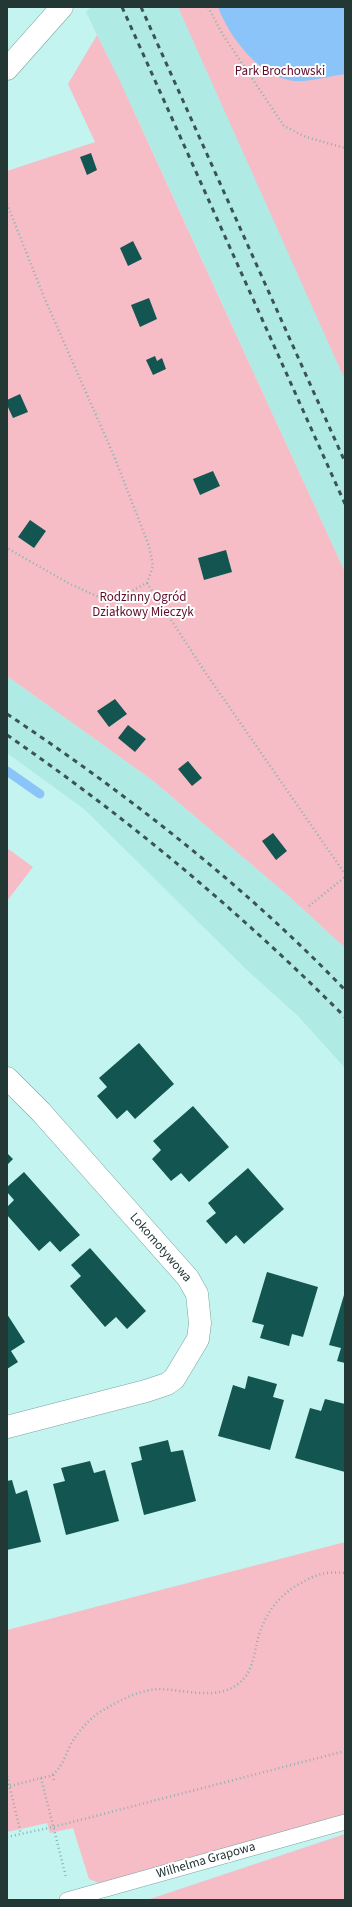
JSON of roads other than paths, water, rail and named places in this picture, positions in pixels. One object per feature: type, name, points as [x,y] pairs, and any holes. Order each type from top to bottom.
[{"type":"street","points":[[7,69],[62,7]]},
{"type":"street","name":"Lokomotywowa","points":[[7,1078],[42,1112],[188,1278],[197,1294],[200,1323],[198,1339],[174,1378],[167,1384],[7,1428]]},
{"type":"lane","name":"Wilhelma Grapowa","points":[[69,1900],[345,1822]]},
{"type":"waterway","points":[[7,771],[40,794]]},
{"type":"railway","points":[[122,7],[345,504]]},
{"type":"railway","points":[[141,7],[345,462]]},
{"type":"railway","points":[[7,714],[96,776],[184,843],[267,914],[345,990]]},
{"type":"railway","points":[[7,735],[97,800],[182,868],[265,940],[345,1017]]},
{"type":"park label","name":"Park Brochowski","points":[[280,72]]},
{"type":"park label","name":"Rodzinny Ogród Działkowy Mieczyk","points":[[143,606]]}]
